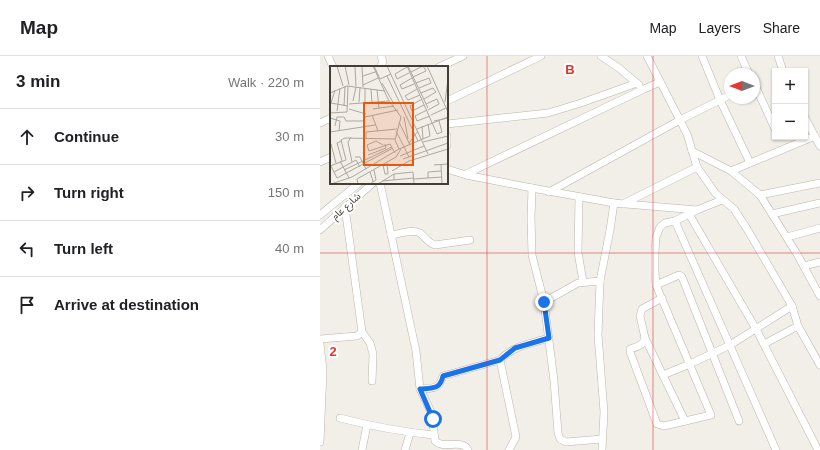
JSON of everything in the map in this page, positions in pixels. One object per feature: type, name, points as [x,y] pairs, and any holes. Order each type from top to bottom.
[{"type":"street","points":[[328,56],[333,66]]},
{"type":"street","points":[[381,56],[383,62],[381,66]]},
{"type":"street","points":[[441,66],[462,56]]},
{"type":"street","points":[[448,100],[525,59],[541,56]]},
{"type":"street","points":[[601,56],[619,68],[644,89]]},
{"type":"street","points":[[647,56],[680,120],[697,167],[705,177],[711,189],[734,209],[792,306],[798,326],[820,365]]},
{"type":"street","points":[[702,56],[720,100],[750,163]]},
{"type":"street","points":[[741,56],[747,68]]},
{"type":"street","points":[[778,56],[782,68]]},
{"type":"street","points":[[466,175],[660,82]]},
{"type":"street","points":[[448,124],[548,113],[581,104],[637,83]]},
{"type":"street","points":[[760,97],[772,123]]},
{"type":"street","points":[[549,192],[680,120],[724,98]]},
{"type":"street","points":[[320,123],[330,118]]},
{"type":"street","points":[[808,123],[820,146]]},
{"type":"street","points":[[731,171],[815,136]]},
{"type":"street","points":[[692,151],[731,171],[760,195],[787,237],[820,296]]},
{"type":"street","points":[[320,162],[330,157]]},
{"type":"street","points":[[623,204],[697,167]]},
{"type":"street","points":[[448,169],[466,175],[549,192],[614,203],[697,210]]},
{"type":"street","points":[[760,195],[820,183]]},
{"type":"street","name":"شارع عام","points":[[320,215],[358,184]]},
{"type":"street","name":"شارع عام","points":[[320,230],[372,184]]},
{"type":"street","points":[[380,184],[416,351],[420,389],[432,414],[435,441],[438,444],[462,444],[466,446],[468,450]]},
{"type":"street","points":[[532,188],[532,255],[544,302],[558,433],[560,439],[566,442],[602,439]]},
{"type":"street","points":[[579,197],[578,252],[583,282]]},
{"type":"street","points":[[645,338],[645,341],[642,344],[630,349],[630,352],[657,424],[664,426],[711,415],[656,286],[654,271],[656,237],[660,228],[665,223],[675,221],[722,200]]},
{"type":"street","points":[[602,450],[604,412],[598,335],[600,281],[614,203]]},
{"type":"street","points":[[772,214],[820,203]]},
{"type":"street","points":[[345,207],[362,332],[370,343],[373,354],[372,381]]},
{"type":"street","points":[[689,214],[756,328],[818,450]]},
{"type":"street","points":[[675,221],[776,450]]},
{"type":"street","points":[[787,237],[820,228]]},
{"type":"street","points":[[391,235],[413,232],[419,233],[430,244],[435,245],[470,240]]},
{"type":"street","points":[[804,266],[820,262]]},
{"type":"street","points":[[656,286],[679,275],[682,277],[739,421]]},
{"type":"street","points":[[544,302],[578,283],[600,281]]},
{"type":"street","points":[[662,298],[642,309],[640,316],[645,338],[685,421]]},
{"type":"street","points":[[663,375],[730,345],[792,306]]},
{"type":"street","points":[[764,344],[798,326]]},
{"type":"street","points":[[320,339],[357,336],[362,332]]},
{"type":"street","points":[[420,389],[437,387],[440,385],[443,376],[500,360],[515,348],[549,338]]},
{"type":"street","points":[[320,344],[323,370],[320,441]]},
{"type":"street","points":[[500,360],[516,437],[509,450]]},
{"type":"street","points":[[340,418],[410,433],[434,435]]},
{"type":"street","points":[[362,450],[367,425]]},
{"type":"street","points":[[405,450],[410,433]]},
{"type":"street","points":[[566,442],[567,450]]},
{"type":"route","points":[[433,419],[432,414],[422,397],[420,389],[437,387],[440,385],[443,376],[500,360],[504,355],[515,348],[549,338],[544,302]]}]
